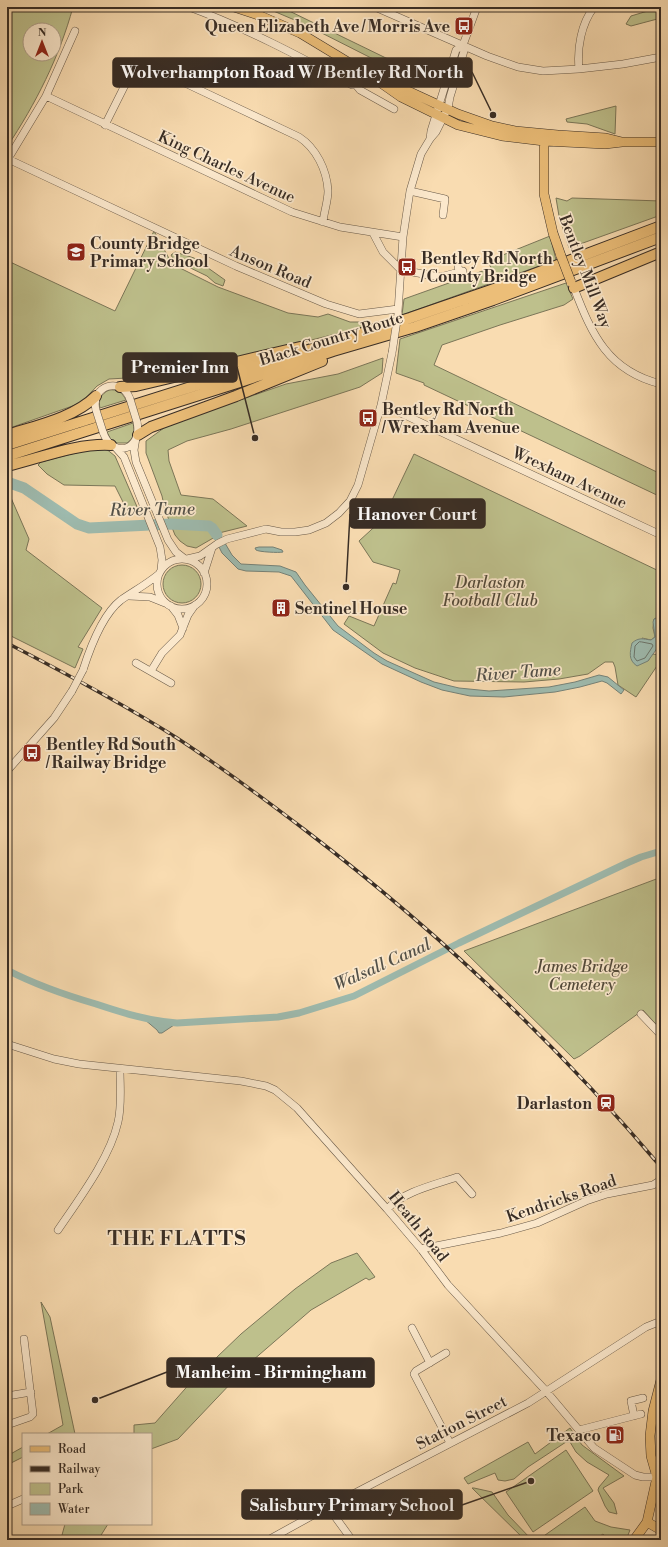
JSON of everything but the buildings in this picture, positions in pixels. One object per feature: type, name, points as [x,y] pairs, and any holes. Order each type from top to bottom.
[{"type":"highway","name":"Black Country Route","points":[[7,446],[345,339],[490,290],[661,226]]},
{"type":"highway","name":"Black Country Route","points":[[7,456],[243,382],[334,351],[372,341],[493,300],[661,237]]},
{"type":"highway","points":[[572,285],[661,252]]},
{"type":"highway","points":[[120,387],[136,386],[304,346],[345,339]]},
{"type":"highway","points":[[137,437],[151,427],[236,396],[372,341]]},
{"type":"highway","points":[[7,435],[72,412],[87,404],[96,396]]},
{"type":"highway","points":[[7,466],[80,447],[98,444],[114,446]]},
{"type":"main road","points":[[234,7],[258,15],[300,33],[368,74],[401,97],[454,124],[477,131],[502,136],[544,138],[605,144],[622,142],[661,142]]},
{"type":"main road","points":[[368,74],[387,80],[471,119],[492,126],[544,138]]},
{"type":"main road","name":"Bentley Mill Way","points":[[544,138],[543,185],[545,204],[561,256],[572,285]]},
{"type":"main road","points":[[634,1540],[647,1522],[659,1477],[651,1456],[650,1436],[653,1411],[661,1380]]},
{"type":"main road","points":[[647,1522],[661,1530]]},
{"type":"street","points":[[189,7],[278,46],[352,85],[356,85],[360,90],[394,109]]},
{"type":"street","points":[[375,7],[487,56],[518,67],[543,71],[579,69],[624,64],[661,57]]},
{"type":"street","points":[[7,771],[54,718],[72,691],[105,620],[117,604],[148,583],[170,562],[200,556],[227,539],[266,529],[281,532],[309,530],[326,523],[339,513],[350,501],[358,485],[381,405],[392,353],[398,311],[403,237],[410,190],[421,154],[436,132],[444,106],[450,97],[464,51],[463,45],[477,7]]},
{"type":"street","points":[[579,69],[579,44],[590,13],[594,7]]},
{"type":"street","points":[[46,96],[75,31]]},
{"type":"street","points":[[105,125],[125,84],[135,78],[148,74],[170,76],[309,143],[319,159],[328,190],[323,222]]},
{"type":"street","points":[[356,85],[368,74]]},
{"type":"street","name":"King Charles Avenue","points":[[46,96],[292,212],[340,227],[403,237]]},
{"type":"street","name":"Anson Road","points":[[46,96],[8,159],[236,266],[326,304],[359,314],[398,311]]},
{"type":"street","points":[[410,190],[445,199],[443,215]]},
{"type":"street","points":[[373,233],[383,252],[401,270],[440,276],[461,271],[457,259]]},
{"type":"street","name":"Bentley Mill Way","points":[[572,285],[598,341],[612,359],[624,369],[640,378],[661,384]]},
{"type":"street","points":[[151,671],[162,653],[180,635],[183,628],[188,615],[200,600],[206,590],[207,584],[204,573],[200,567],[186,559],[173,548],[166,534],[136,462],[134,450],[137,437],[137,422],[126,391],[120,387],[112,386],[104,388],[96,396],[96,410],[103,432],[106,440],[124,456],[156,534],[161,553],[160,572],[157,580],[159,593],[180,619],[183,628]]},
{"type":"street","name":"Wrexham Avenue","points":[[381,405],[661,535]]},
{"type":"street","points":[[114,446],[123,448],[127,447],[131,445],[137,437]]},
{"type":"street","points":[[204,573],[213,547]]},
{"type":"street","points":[[127,596],[136,595],[150,597],[179,608],[195,605]]},
{"type":"street","points":[[136,663],[171,683]]},
{"type":"street","points":[[641,1014],[661,1035]]},
{"type":"street","name":"Heath Road","points":[[7,1044],[62,1061],[120,1069],[257,1083],[275,1090],[297,1108],[388,1209],[448,1285],[546,1391],[594,1448],[631,1473],[644,1477],[659,1477]]},
{"type":"street","points":[[58,1230],[94,1176],[112,1141],[118,1122],[120,1109],[120,1069]]},
{"type":"street","points":[[388,1209],[395,1201],[404,1196],[457,1177],[472,1194]]},
{"type":"street","name":"Kendricks Road","points":[[421,1249],[501,1233],[537,1223],[586,1201],[607,1194],[653,1185],[661,1180]]},
{"type":"street","name":"Station Street","points":[[268,1540],[328,1507],[528,1403],[646,1327],[661,1321]]},
{"type":"street","points":[[412,1328],[430,1363]]},
{"type":"street","points":[[7,1425],[30,1417],[33,1414],[24,1339]]},
{"type":"street","points":[[446,1353],[416,1371],[414,1374],[450,1444]]},
{"type":"street","points":[[7,1396],[31,1392]]},
{"type":"street","points":[[579,1430],[638,1415],[631,1401],[644,1398]]},
{"type":"street","points":[[7,1506],[22,1499]]},
{"type":"street","points":[[328,1507],[352,1540]]},
{"type":"green space","points":[[7,7],[73,7],[62,41],[62,22],[22,22],[22,62],[54,62],[28,114],[7,147]]},
{"type":"green space","points":[[264,7],[281,7],[388,59],[385,65],[304,24]]},
{"type":"green space","points":[[661,7],[661,18],[631,26],[626,24],[631,16]]},
{"type":"green space","points":[[616,106],[615,134],[587,124],[567,122],[566,119]]},
{"type":"green space","points":[[556,198],[567,201],[572,198],[661,201],[661,215],[569,248],[559,216]]},
{"type":"green space","points":[[154,231],[172,264],[218,287],[288,313],[318,317],[328,314],[350,322],[366,322],[360,328],[222,362],[145,377],[109,379],[97,386],[81,403],[7,429],[8,261],[115,311]]},
{"type":"green space","points":[[550,236],[556,260],[402,315],[404,299],[491,268],[488,261]]},
{"type":"green space","points":[[175,252],[194,258],[225,280],[223,286],[215,283],[207,276],[174,260],[171,255]]},
{"type":"green space","points":[[566,283],[573,299],[564,305],[442,345],[434,365],[661,474],[661,497],[424,385],[424,383],[396,373],[400,339]]},
{"type":"green space","points":[[383,358],[382,373],[360,387],[231,429],[187,441],[168,450],[169,461],[181,495],[213,499],[247,526],[219,533],[215,527],[211,531],[215,537],[196,548],[187,546],[180,541],[175,535],[165,510],[162,496],[146,453],[146,441],[168,425],[286,384],[338,374]]},
{"type":"green space","points":[[109,390],[119,392],[126,400],[100,408],[99,402],[101,398],[104,393]]},
{"type":"green space","points":[[133,423],[133,434],[127,443],[117,443],[111,440],[107,432]]},
{"type":"green space","points":[[105,448],[115,456],[138,509],[126,508],[115,486],[64,485],[47,474],[38,465],[41,462],[90,449]]},
{"type":"green space","name":"Darlaston Football Club","points":[[414,454],[661,572],[661,616],[654,619],[653,628],[655,637],[651,640],[642,638],[648,661],[652,654],[661,655],[661,660],[636,697],[618,685],[613,662],[605,662],[588,674],[559,679],[524,682],[454,681],[415,668],[383,653],[344,624],[349,616],[374,626],[393,583],[396,584],[400,570],[373,562],[359,541],[383,519]]},
{"type":"green space","points":[[7,491],[29,539],[26,550],[102,608],[78,647],[83,649],[75,668],[7,634]]},
{"type":"green space","points":[[182,565],[192,568],[198,574],[201,584],[198,594],[192,600],[182,603],[172,600],[166,594],[163,584],[166,574],[172,568]]},
{"type":"green space","name":"James Bridge Cemetery","points":[[661,878],[661,1030],[643,1010],[574,1059],[464,951]]},
{"type":"green space","points":[[357,1253],[375,1277],[369,1280],[366,1278],[311,1310],[252,1361],[178,1439],[152,1449],[152,1433],[134,1433],[134,1425],[155,1423],[192,1381],[241,1334],[295,1289],[331,1263]]},
{"type":"green space","points":[[41,1302],[50,1317],[75,1433],[49,1433],[63,1425]]},
{"type":"green space","points":[[570,1428],[582,1445],[624,1476],[603,1488],[614,1503],[617,1514],[609,1512],[598,1490],[609,1475],[587,1462],[576,1452],[570,1442],[566,1442],[528,1467],[514,1479],[505,1481],[498,1480],[495,1473],[468,1484],[464,1478],[528,1442],[535,1454]]},
{"type":"green space","points":[[22,1448],[22,1458],[7,1465],[7,1456]]},
{"type":"green space","points":[[566,1450],[593,1491],[533,1532],[506,1492]]},
{"type":"green space","points":[[472,1488],[492,1492],[508,1515],[532,1540],[525,1540]]},
{"type":"green space","points":[[585,1507],[595,1521],[611,1527],[630,1530],[626,1540],[608,1540],[603,1534],[594,1540],[538,1540]]},
{"type":"green space","points":[[65,1525],[107,1525],[98,1540],[58,1540],[62,1535]]},
{"type":"water","points":[[209,523],[215,527],[232,555],[241,564],[280,566],[296,572],[338,626],[387,661],[434,682],[459,688],[489,691],[549,687],[575,682],[599,675],[608,677],[624,690],[621,694],[602,681],[555,692],[504,697],[470,696],[442,690],[421,682],[382,664],[333,630],[291,576],[279,572],[246,571],[238,569],[222,553],[211,531],[206,528]]},
{"type":"water","points":[[273,547],[282,550],[283,552],[256,550],[255,548]]},
{"type":"water","points":[[661,616],[661,643],[648,661],[637,666],[631,658],[630,653],[632,643],[639,639],[651,640],[655,637],[653,622],[654,619]]},
{"type":"water","points":[[144,1019],[177,1023],[162,1033],[159,1033]]},
{"type":"waterway","name":"River Tame","points":[[7,482],[24,488],[77,524],[89,528],[171,524],[209,526],[217,535]]},
{"type":"waterway","name":"Walsall Canal","points":[[7,970],[62,993],[126,1013],[156,1020],[177,1023],[278,1017],[299,1013],[354,996],[459,943],[627,863],[661,851]]},
{"type":"railway","points":[[7,643],[114,700],[177,738],[258,794],[353,868],[447,947],[492,989],[579,1076],[661,1167]]},
{"type":"place","name":"Queen Elizabeth Ave / Morris Ave","points":[[464,26]]},
{"type":"place","name":"Wolverhampton Road W / Bentley Rd North","points":[[493,115]]},
{"type":"place","name":"County Bridge Primary School","points":[[76,252]]},
{"type":"place","name":"Bentley Rd North / County Bridge","points":[[407,267]]},
{"type":"place","name":"Bentley Rd North / Wrexham Avenue","points":[[368,418]]},
{"type":"place","name":"Premier Inn","points":[[255,438]]},
{"type":"place","name":"Hanover Court","points":[[346,587]]},
{"type":"place","name":"Sentinel House","points":[[281,608]]},
{"type":"place","name":"Bentley Rd South / Railway Bridge","points":[[32,753]]},
{"type":"place","name":"Darlaston","points":[[606,1103]]},
{"type":"place","name":"Manheim - Birmingham","points":[[95,1400]]},
{"type":"place","name":"Texaco","points":[[615,1435]]},
{"type":"place","name":"Salisbury Primary School","points":[[531,1481]]},
{"type":"district","name":"THE FLATTS","points":[[177,1238]]}]
